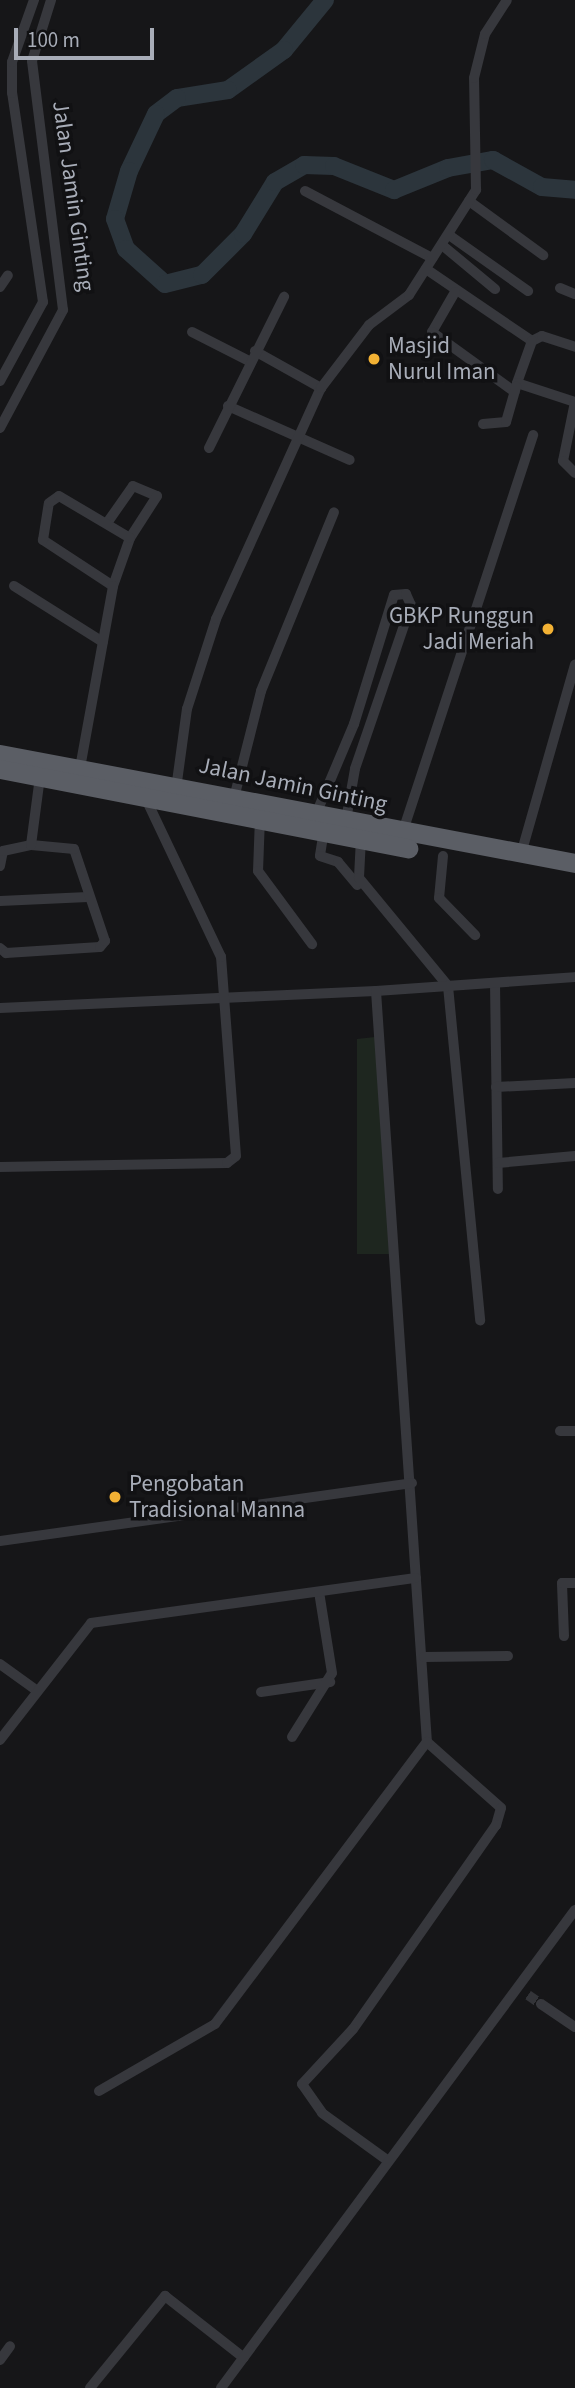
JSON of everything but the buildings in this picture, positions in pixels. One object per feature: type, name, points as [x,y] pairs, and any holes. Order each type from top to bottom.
[{"type":"highway","name":"Jalan Jamin Ginting","points":[[0,754],[80,768],[260,817],[320,822],[346,820],[402,834],[575,863]]},
{"type":"highway","name":"Jalan Jamin Ginting","points":[[0,769],[145,797],[175,793],[234,798],[320,822],[361,838],[443,856],[575,876]]},
{"type":"street","name":"Jalan Jamin Ginting","points":[[0,381],[43,302],[12,93],[12,62],[34,0]]},
{"type":"street","name":"Jalan Jamin Ginting","points":[[0,428],[63,310],[33,61],[51,0]]},
{"type":"street","points":[[175,793],[197,674],[321,388],[369,325],[399,307],[469,201],[480,172],[477,122],[479,57],[507,0]]},
{"type":"street","points":[[305,191],[429,264],[455,292],[531,341]]},
{"type":"street","points":[[469,201],[543,255]]},
{"type":"street","points":[[449,235],[528,291]]},
{"type":"street","points":[[442,245],[495,289]]},
{"type":"street","points":[[0,287],[8,275]]},
{"type":"street","points":[[560,288],[575,295]]},
{"type":"street","points":[[455,292],[432,332],[516,388],[575,402],[564,450],[564,463],[575,472]]},
{"type":"street","points":[[209,447],[252,356],[284,297]]},
{"type":"street","points":[[192,332],[321,388]]},
{"type":"street","points":[[483,424],[506,422],[531,341],[542,336],[575,347]]},
{"type":"street","points":[[228,405],[350,460]]},
{"type":"street","points":[[402,834],[533,435]]},
{"type":"street","points":[[564,450],[575,454]]},
{"type":"street","points":[[107,523],[133,486],[157,496]]},
{"type":"street","points":[[80,768],[113,586],[131,538],[157,496],[165,488]]},
{"type":"street","points":[[113,586],[43,540],[54,497],[131,538]]},
{"type":"street","points":[[234,798],[261,691],[334,512]]},
{"type":"street","points":[[14,586],[103,642]]},
{"type":"street","points":[[346,820],[355,769],[411,605],[407,594],[395,593],[382,630],[364,694],[320,822],[320,856],[340,864],[445,987]]},
{"type":"street","points":[[382,630],[400,636]]},
{"type":"street","points":[[374,660],[390,666]]},
{"type":"street","points":[[521,854],[575,665]]},
{"type":"street","points":[[364,694],[378,698]]},
{"type":"street","points":[[354,724],[368,728]]},
{"type":"street","points":[[339,765],[355,769]]},
{"type":"street","points":[[31,845],[40,777]]},
{"type":"street","points":[[0,1167],[233,1160],[229,999],[221,957],[145,797]]},
{"type":"street","points":[[260,817],[258,871],[312,944]]},
{"type":"street","points":[[361,838],[359,878],[445,987],[480,1320]]},
{"type":"street","points":[[0,866],[3,851],[31,845],[74,849],[102,946],[6,953],[0,948]]},
{"type":"street","points":[[443,856],[439,898],[475,936]]},
{"type":"street","points":[[0,901],[88,897]]},
{"type":"street","points":[[0,1008],[229,999],[575,977]]},
{"type":"street","points":[[495,983],[498,1189]]},
{"type":"street","points":[[99,2091],[215,2024],[427,1742],[424,1657],[416,1578],[412,1483],[376,991]]},
{"type":"street","points":[[496,1087],[575,1083]]},
{"type":"street","points":[[498,1163],[575,1156]]},
{"type":"street","points":[[560,1431],[575,1431]]},
{"type":"street","points":[[0,1541],[412,1483]]},
{"type":"street","points":[[0,1740],[36,1690],[91,1623],[416,1578]]},
{"type":"street","points":[[564,1636],[562,1583],[575,1583]]},
{"type":"street","points":[[292,1737],[330,1682],[319,1592]]},
{"type":"street","points":[[424,1657],[508,1656]]},
{"type":"street","points":[[0,1664],[36,1690]]},
{"type":"street","points":[[261,1692],[330,1682]]},
{"type":"street","points":[[387,2160],[322,2113],[302,2084],[353,2029],[501,1816],[498,1801],[427,1742]]},
{"type":"street","points":[[221,2388],[387,2160],[575,1910]]},
{"type":"street","points":[[518,1987],[528,1995]]},
{"type":"street","points":[[541,2004],[575,2027]]},
{"type":"street","points":[[90,2388],[165,2296],[244,2358]]},
{"type":"street","points":[[0,2360],[10,2346]]},
{"type":"shaded area","points":[[375,1037],[393,1254],[357,1254],[357,1039]]},
{"type":"waterway","points":[[325,0],[284,50],[228,90],[177,98],[156,114],[129,171],[115,219],[126,249],[165,284],[202,275],[243,234],[275,182],[304,165],[334,166],[394,190],[448,168],[493,160],[542,187],[575,190]]},
{"type":"tunnel","points":[[528,1995],[541,2004]]},
{"type":"place","name":"Masjid Nurul Iman","points":[[374,359]]},
{"type":"place","name":"GBKP Runggun Jadi Meriah","points":[[548,629]]},
{"type":"place","name":"Pengobatan Tradisional Manna","points":[[115,1497]]}]
